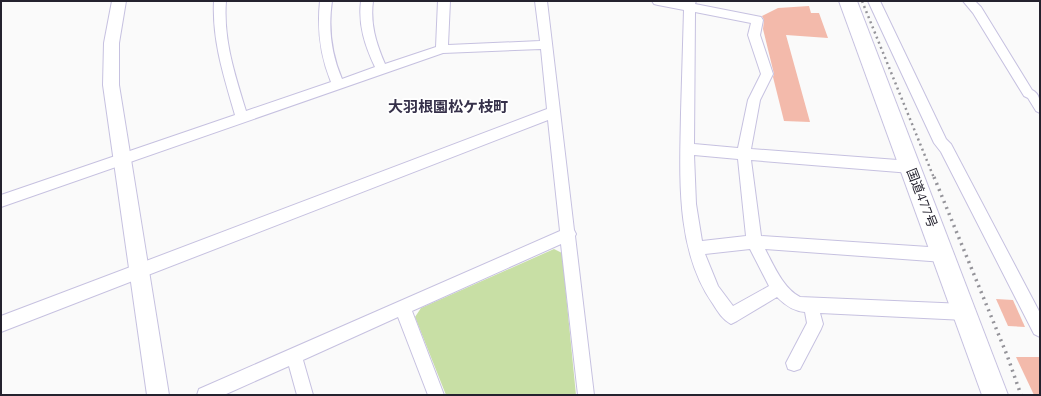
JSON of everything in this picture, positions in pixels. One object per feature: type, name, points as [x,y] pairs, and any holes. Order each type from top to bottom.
[{"type":"highway","name":"国道477号","points":[[848,1],[995,395]]},
{"type":"street","points":[[119,1],[113,26],[109,60],[111,85],[158,395]]},
{"type":"street","points":[[220,1],[218,21],[220,38],[242,118]]},
{"type":"street","points":[[326,1],[323,25],[324,45],[329,64],[338,85]]},
{"type":"street","points":[[367,1],[366,13],[369,39],[382,70]]},
{"type":"street","points":[[442,49],[444,1]]},
{"type":"street","points":[[541,1],[547,45],[552,104],[569,234],[586,395]]},
{"type":"street","points":[[658,1],[690,4],[757,20],[754,35],[767,74],[754,100],[744,155],[754,242],[770,274],[779,288],[789,299],[799,304],[965,312]]},
{"type":"street","points":[[874,1],[941,143],[946,148],[1040,329]]},
{"type":"street","points":[[970,1],[1028,92],[1040,108]]},
{"type":"street","points":[[690,4],[687,178],[692,231],[696,248],[711,288],[731,316],[779,288]]},
{"type":"street","points":[[1,201],[442,49],[547,45]]},
{"type":"street","points":[[1,324],[554,112]]},
{"type":"street","points":[[687,149],[744,155],[911,167]]},
{"type":"street","points":[[205,395],[569,234]]},
{"type":"street","points":[[696,248],[754,242],[944,255]]},
{"type":"street","points":[[794,363],[815,324],[811,304]]},
{"type":"street","points":[[402,307],[436,395]]},
{"type":"street","points":[[294,356],[305,395]]},
{"type":"green space","points":[[554,249],[562,253],[576,395],[446,395],[415,317],[421,308]]},
{"type":"building","points":[[809,6],[811,13],[819,13],[828,38],[786,35],[810,122],[784,121],[773,77],[774,74],[763,29],[764,20],[762,16],[778,8]]},
{"type":"building","points":[[996,299],[1013,300],[1025,327],[1008,326]]},
{"type":"building","points":[[1016,357],[1040,357],[1040,395],[1034,395]]},
{"type":"railway","points":[[862,1],[934,178]]},
{"type":"railway","points":[[934,177],[1007,355],[1021,395]]},
{"type":"district","name":"大羽根園松ケ枝町","points":[[448,106]]}]
